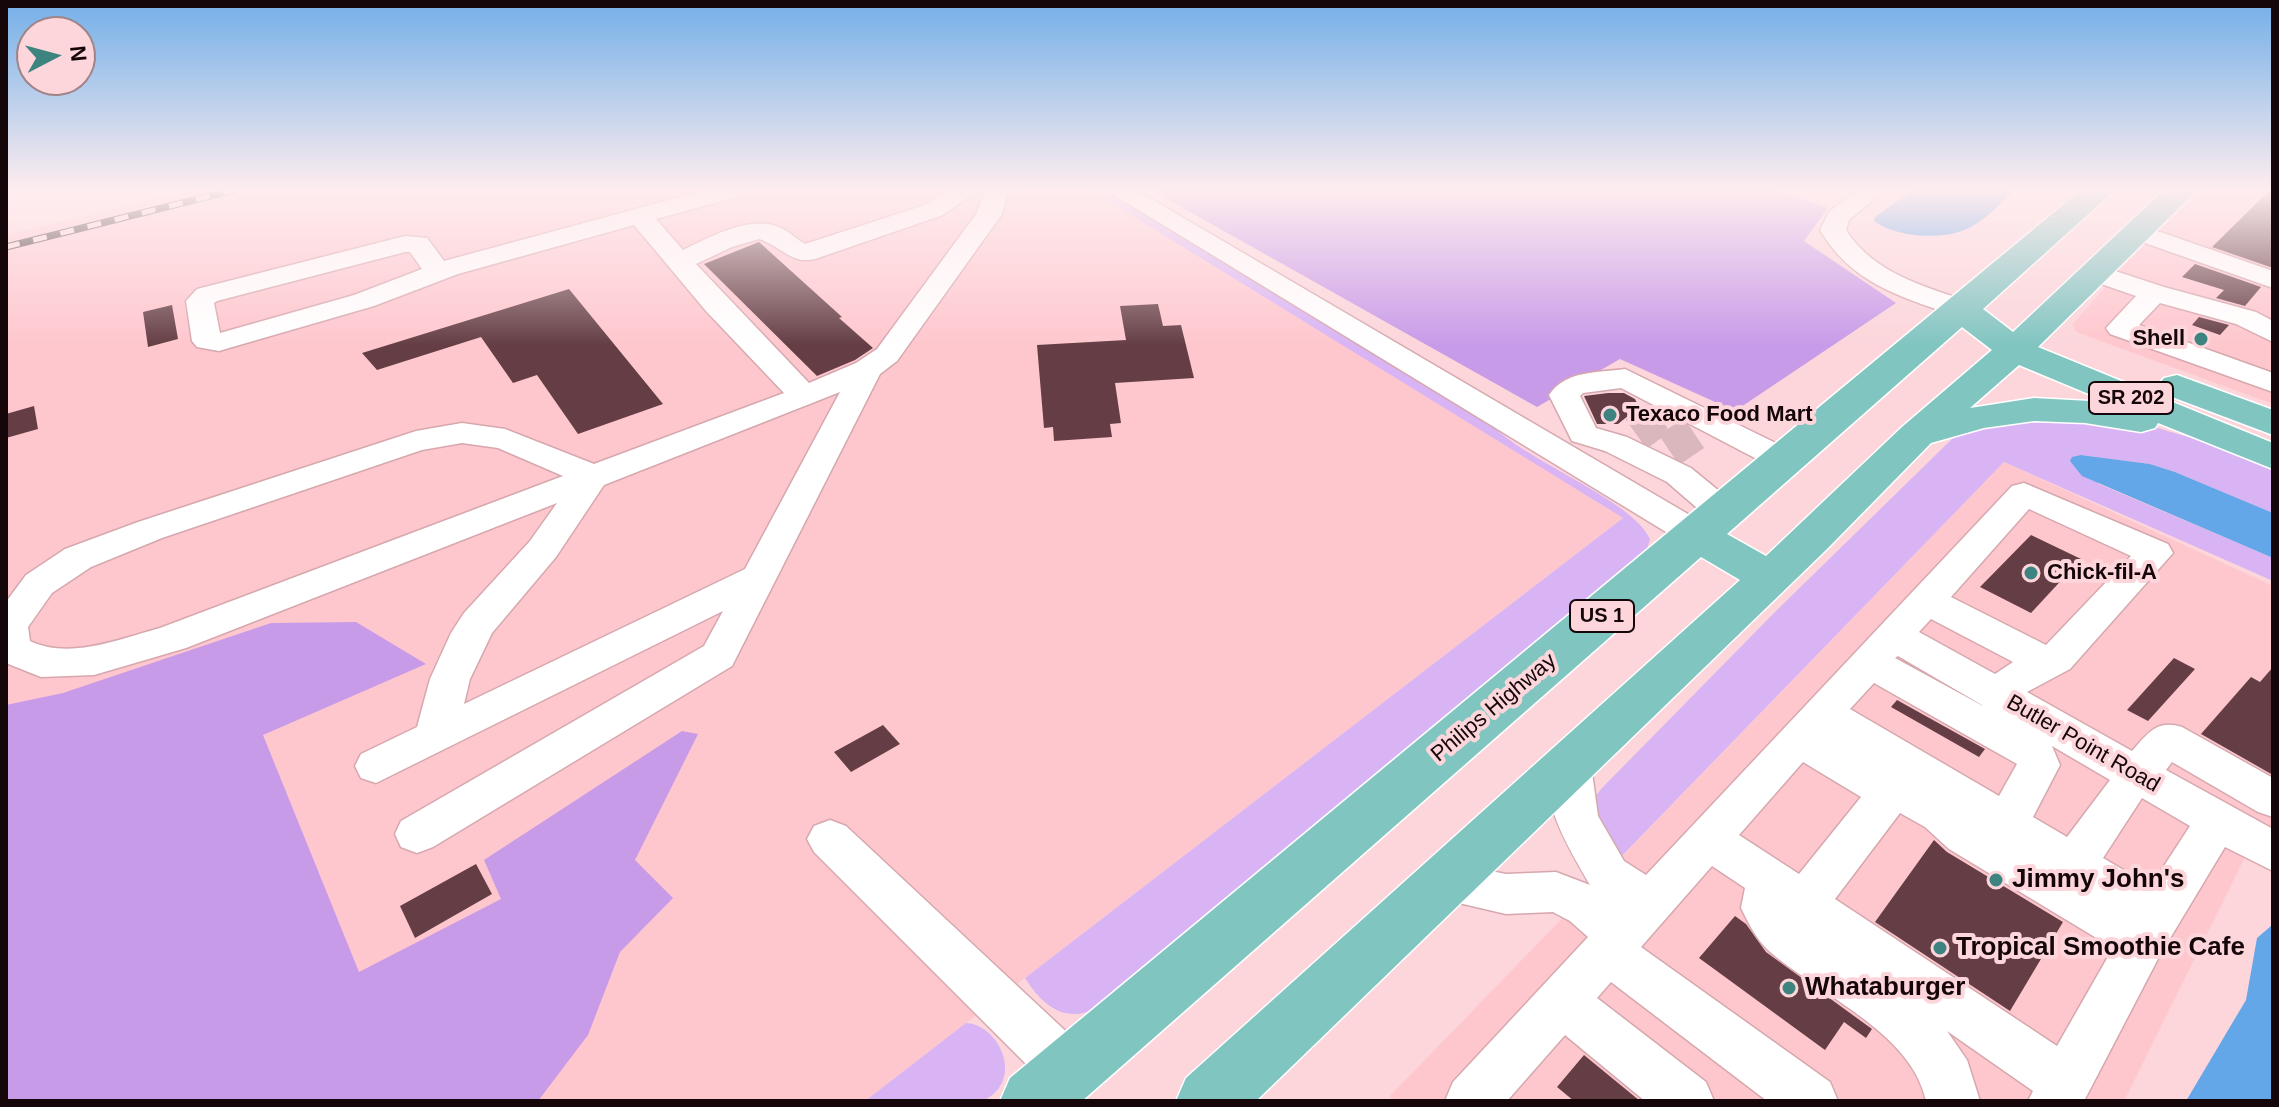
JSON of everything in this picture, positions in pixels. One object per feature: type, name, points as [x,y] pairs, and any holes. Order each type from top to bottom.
[{"type":"main road","name":"Philips Highway","points":[[1051,1086],[2039,242]]},
{"type":"main road","points":[[1209,1101],[1770,578],[1916,435],[2022,341],[2127,242]]},
{"type":"main road","name":"SR 202","points":[[1960,308],[2022,341],[2265,443]]},
{"type":"main road","points":[[1916,435],[1978,415],[2064,409],[2265,443]]},
{"type":"main road","points":[[1710,524],[1770,578]]},
{"type":"lane","points":[[438,272],[418,244],[405,244],[207,295],[200,301],[207,341],[219,342],[397,291],[438,272],[545,242]]},
{"type":"lane","points":[[662,242],[716,305],[804,396]]},
{"type":"lane","points":[[679,262],[728,242]]},
{"type":"lane","points":[[782,242],[796,252],[806,253],[840,242]]},
{"type":"lane","points":[[593,476],[505,439],[462,433],[416,441],[150,530],[78,558],[39,584],[9,626],[11,649],[41,663],[94,661],[172,638],[804,396],[867,369],[887,355],[969,242]]},
{"type":"lane","points":[[1210,242],[1710,524]]},
{"type":"lane","points":[[1838,242],[1859,264],[1960,308]]},
{"type":"lane","points":[[2164,242],[2273,280]]},
{"type":"lane","points":[[2094,272],[2154,293],[2246,318],[2273,333]]},
{"type":"lane","points":[[2154,293],[2120,328],[2269,382]]},
{"type":"lane","points":[[2269,382],[2257,372],[2273,350]]},
{"type":"lane","points":[[417,834],[718,656],[867,369]]},
{"type":"lane","points":[[1710,524],[1677,440],[1784,460]]},
{"type":"lane","points":[[435,737],[450,679],[465,643],[478,623],[543,549],[593,476]]},
{"type":"lane","points":[[1472,1101],[2024,494],[2155,553],[2056,659],[2021,675],[1997,695]]},
{"type":"lane","points":[[376,766],[759,577]]},
{"type":"lane","points":[[1925,600],[2048,663]]},
{"type":"lane","points":[[1881,648],[2035,754],[2039,765],[2007,822]]},
{"type":"lane","name":"Butler Point Road","points":[[1881,648],[1997,695],[2130,784],[2217,821],[2273,852]]},
{"type":"lane","points":[[1810,726],[1890,793],[1904,794],[1952,822],[1965,836],[2151,928]]},
{"type":"lane","points":[[1810,726],[2007,822],[2073,864],[2151,928]]},
{"type":"lane","points":[[2073,864],[2130,784],[2167,739],[2273,799]]},
{"type":"lane","points":[[1570,765],[1576,818],[1608,875],[1626,930]]},
{"type":"lane","points":[[1890,793],[1786,892],[1765,908],[1783,933],[1918,1031],[1948,1078],[1953,1101]]},
{"type":"lane","points":[[1708,838],[2060,1092],[2151,928],[2217,821]]},
{"type":"lane","points":[[830,839],[1051,1086]]},
{"type":"lane","points":[[1445,882],[1506,894],[1556,892],[1587,906],[1626,930],[1811,1101]]},
{"type":"lane","points":[[1562,1001],[1687,1101]]},
{"type":"shaded area","points":[[6,242],[1176,242],[1623,518],[865,1101],[6,1101]]},
{"type":"shaded area","points":[[1174,242],[1192,242],[1490,423],[1527,452],[1622,509],[1650,539],[1646,553],[1098,1008],[1075,1014],[1065,1013],[1039,997],[1025,978],[1623,518]]},
{"type":"shaded area","points":[[1243,242],[1805,242],[1896,303],[1735,411],[1620,359],[1537,407]]},
{"type":"shaded area","points":[[2149,242],[2273,242],[2273,404],[2076,332],[2073,324]]},
{"type":"shaded area","points":[[2000,418],[2154,427],[2273,468],[2273,513],[2150,464],[2081,455],[2099,484],[2273,558],[2273,581],[2004,462],[1616,862],[1600,844],[1594,798],[1602,788],[1775,612],[1955,436]]},
{"type":"shaded area","points":[[2004,462],[2273,586],[2273,850],[2254,839],[2124,1101],[1395,1101],[1390,1096]]},
{"type":"shaded area","points":[[356,622],[426,664],[263,735],[359,972],[501,899],[484,860],[682,731],[698,734],[635,860],[673,898],[620,952],[588,1035],[538,1101],[6,1101],[6,705],[63,693],[271,623]]},
{"type":"shaded area","points":[[966,1023],[976,1025],[993,1037],[1004,1057],[1004,1078],[992,1095],[984,1101],[865,1101]]},
{"type":"water","points":[[2081,455],[2150,464],[2273,513],[2273,558],[2082,476],[2070,461],[2072,457]]},
{"type":"water","points":[[2271,926],[2273,1101],[2186,1101],[2246,1000],[2257,938]]},
{"type":"building","points":[[759,242],[873,348],[855,360],[817,376],[704,264]]},
{"type":"building","points":[[2217,242],[2273,242],[2273,268],[2212,247]]},
{"type":"building","points":[[2195,264],[2261,287],[2245,306],[2216,298],[2224,290],[2182,277]]},
{"type":"building","points":[[569,289],[663,404],[578,434],[537,375],[513,383],[481,337],[377,370],[362,353]]},
{"type":"building","points":[[1158,304],[1163,326],[1181,325],[1194,378],[1115,383],[1121,423],[1110,424],[1112,437],[1054,441],[1053,427],[1044,428],[1037,345],[1126,340],[1120,306]]},
{"type":"building","points":[[172,305],[178,339],[148,347],[143,312]]},
{"type":"building","points":[[2199,317],[2229,325],[2220,335],[2192,325]]},
{"type":"building","name":"Texaco Food Mart","points":[[1624,393],[1635,399],[1639,407],[1618,424],[1597,424],[1584,396]]},
{"type":"building","points":[[34,406],[38,429],[6,438],[6,414]]},
{"type":"building","name":"Chick-fil-A","points":[[2031,535],[2081,559],[2031,613],[1980,587]]},
{"type":"building","points":[[2174,658],[2195,669],[2148,721],[2127,710]]},
{"type":"building","points":[[2273,667],[2273,775],[2201,734],[2251,677],[2260,682]]},
{"type":"building","points":[[1897,700],[1985,749],[1979,757],[1891,707]]},
{"type":"building","points":[[883,725],[900,744],[851,772],[834,752]]},
{"type":"building","points":[[1934,840],[1947,852],[2063,922],[2010,1011],[1875,922]]},
{"type":"building","points":[[476,864],[492,894],[415,938],[400,906]]},
{"type":"building","name":"Whataburger","points":[[1735,916],[1746,924],[1766,952],[1872,1029],[1866,1038],[1844,1022],[1825,1050],[1699,958]]},
{"type":"building","points":[[1584,1055],[1640,1101],[1574,1101],[1557,1087]]},
{"type":"tunnel","points":[[1636,434],[1657,419]]},
{"type":"tunnel","points":[[1669,450],[1694,433]]},
{"type":"railway","points":[[6,247],[27,242]]},
{"type":"place","name":"Shell","points":[[2201,339]]},
{"type":"place","name":"Texaco Food Mart","points":[[1610,415]]},
{"type":"place","name":"Chick-fil-A","points":[[2031,573]]},
{"type":"place","name":"Jimmy John's","points":[[1996,880]]},
{"type":"place","name":"Tropical Smoothie Cafe","points":[[1940,948]]},
{"type":"place","name":"Whataburger","points":[[1789,988]]}]
